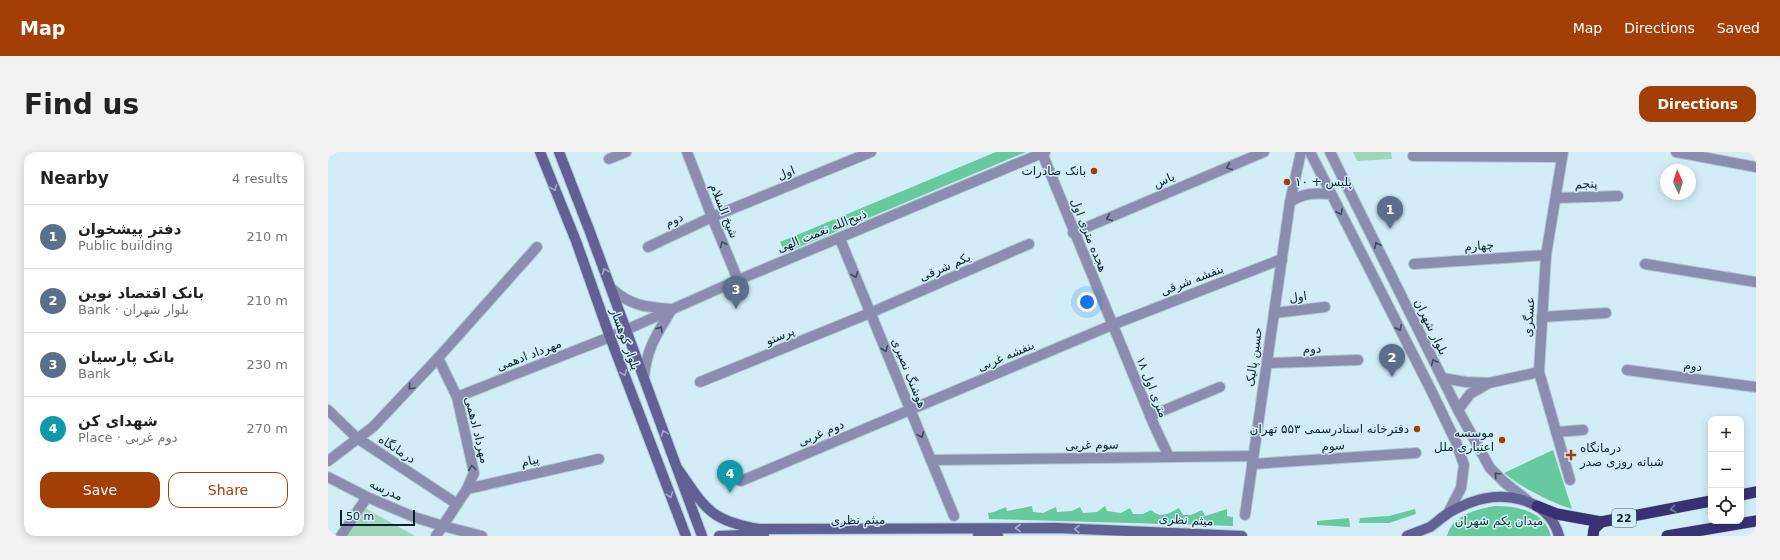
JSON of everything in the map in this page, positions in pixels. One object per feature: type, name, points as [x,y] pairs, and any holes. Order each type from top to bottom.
[{"type":"highway","points":[[1744,494],[1756,492]]},
{"type":"highway","name":"22","points":[[1537,506],[1557,514],[1601,522],[1708,502]]},
{"type":"highway","points":[[1667,536],[1756,520]]},
{"type":"highway","points":[[1593,536],[1594,529],[1601,522]]},
{"type":"main road","name":"بلوار کوهسار","points":[[540,152],[576,241],[610,337],[686,536]]},
{"type":"main road","name":"بلوار کوهسار","points":[[559,152],[611,288],[702,536]]},
{"type":"main road","name":"میثم نظری","points":[[678,469],[701,503],[707,509],[722,520],[740,526],[759,529],[1057,528],[1242,536]]},
{"type":"main road","points":[[1407,536],[1430,526],[1448,513],[1471,503],[1484,499],[1511,498],[1527,500],[1537,506],[1549,516],[1556,527],[1559,536]]},
{"type":"main road","points":[[1126,536],[1136,531]]},
{"type":"main road","name":"میثم نظری","points":[[719,536],[967,532],[998,536]]},
{"type":"street","points":[[609,159],[626,152]]},
{"type":"street","name":"شیخ السلام","points":[[687,152],[738,280]]},
{"type":"street","name":"اول","points":[[712,217],[871,152]]},
{"type":"street","name":"یاس","points":[[1073,233],[1264,152]]},
{"type":"street","name":"حسین پالیک","points":[[1245,514],[1290,202],[1301,152]]},
{"type":"street","points":[[1310,152],[1330,194],[1431,390],[1460,454],[1464,465],[1461,488],[1448,513]]},
{"type":"street","name":"بلوار شهران","points":[[1330,152],[1458,410],[1490,468],[1504,482],[1527,500]]},
{"type":"street","points":[[1676,152],[1756,167]]},
{"type":"street","name":"ذبیح‌الله نعمت الهی","points":[[610,337],[738,280],[840,239],[1044,153]]},
{"type":"street","name":"هجده متری اول","points":[[1044,153],[1073,233],[1112,325]]},
{"type":"street","points":[[1413,156],[1563,154]]},
{"type":"street","name":"عسگری","points":[[1563,154],[1546,255],[1539,372],[1570,480]]},
{"type":"street","points":[[1290,202],[1298,197],[1310,193],[1330,194]]},
{"type":"street","name":"پنجم","points":[[1556,198],[1618,196]]},
{"type":"street","name":"دوم","points":[[648,247],[712,217]]},
{"type":"street","name":"هوشنگ نصیری","points":[[840,239],[954,516]]},
{"type":"street","name":"یکم شرقی","points":[[870,313],[1029,244]]},
{"type":"street","points":[[328,461],[373,427],[438,358],[537,247]]},
{"type":"street","name":"چهارم","points":[[1414,264],[1546,255]]},
{"type":"street","name":"بنفشه شرقی","points":[[1112,325],[1282,259]]},
{"type":"street","points":[[1645,264],[1756,282]]},
{"type":"street","points":[[611,288],[620,297],[633,304],[672,309],[651,343],[646,358],[644,377]]},
{"type":"street","name":"اول","points":[[1274,313],[1325,307]]},
{"type":"street","name":"پرستو","points":[[700,382],[870,313]]},
{"type":"street","points":[[1542,317],[1606,313]]},
{"type":"street","name":"بنفشه غربی","points":[[910,410],[1112,325]]},
{"type":"street","name":"۱۸ متری اول","points":[[1112,325],[1169,457]]},
{"type":"street","name":"مهرداد ادهمى","points":[[457,397],[610,337]]},
{"type":"street","name":"مهرداد ادهمی","points":[[436,536],[467,489],[474,473],[457,397],[438,358]]},
{"type":"street","name":"دوم","points":[[1266,363],[1358,360]]},
{"type":"street","name":"دوم","points":[[1626,370],[1756,387]]},
{"type":"street","points":[[1442,378],[1466,382],[1489,383],[1539,372]]},
{"type":"street","points":[[1458,410],[1470,394],[1489,383]]},
{"type":"street","points":[[1150,416],[1220,387]]},
{"type":"street","name":"درمانگاه","points":[[328,410],[357,438],[457,504]]},
{"type":"street","name":"دوم غربی","points":[[741,481],[910,410]]},
{"type":"street","points":[[1556,432],[1584,430]]},
{"type":"street","name":"سوم","points":[[1253,460],[1416,453]]},
{"type":"street","name":"سوم غربی","points":[[931,460],[1169,457],[1253,460]]},
{"type":"street","name":"پیام","points":[[467,489],[599,459]]},
{"type":"street","name":"مدرسه","points":[[328,477],[367,497],[414,517],[482,536]]},
{"type":"street","points":[[342,536],[367,497]]},
{"type":"green space","points":[[996,152],[1026,152],[785,253],[780,242]]},
{"type":"green space","points":[[1353,152],[1391,152],[1392,159],[1357,161]]},
{"type":"green space","points":[[1553,450],[1572,509],[1536,494],[1504,473]]},
{"type":"green space","points":[[1032,506],[1033,512],[1043,513],[1056,507],[1057,512],[1072,511],[1080,507],[1083,513],[1097,512],[1105,506],[1107,511],[1121,513],[1130,508],[1133,514],[1143,514],[1151,510],[1161,515],[1168,514],[1179,508],[1183,515],[1191,515],[1202,510],[1205,516],[1227,509],[1227,516],[1233,517],[1233,526],[989,519],[988,513],[1006,507],[1007,511]]},
{"type":"green space","name":"میدان یکم شهران","points":[[1495,506],[1512,507],[1529,512],[1543,521],[1551,536],[1447,536],[1454,523],[1466,514]]},
{"type":"green space","points":[[365,508],[415,536],[346,536]]},
{"type":"green space","points":[[1415,509],[1416,514],[1389,523],[1359,523],[1360,518],[1389,516]]},
{"type":"green space","points":[[1349,518],[1350,527],[1317,525],[1317,521]]},
{"type":"place","name":"بانک صادرات","points":[[1094,171]]},
{"type":"place","name":"پلیس + ۱۰","points":[[1287,182]]},
{"type":"place","name":"دفتر پیشخوان","points":[[1390,229]]},
{"type":"place","name":"بانک پارسیان","points":[[736,309]]},
{"type":"place","name":"بانک اقتصاد نوین","points":[[1392,377]]},
{"type":"place","name":"دفترخانه اسنادرسمی ۵۵۳ تهران","points":[[1417,429]]},
{"type":"place","name":"موسسه اعتباری ملل","points":[[1502,440]]},
{"type":"place","name":"درمانگاه شبانه روزی صدر","points":[[1571,455]]},
{"type":"place","name":"شهدای کن","points":[[730,493]]}]
